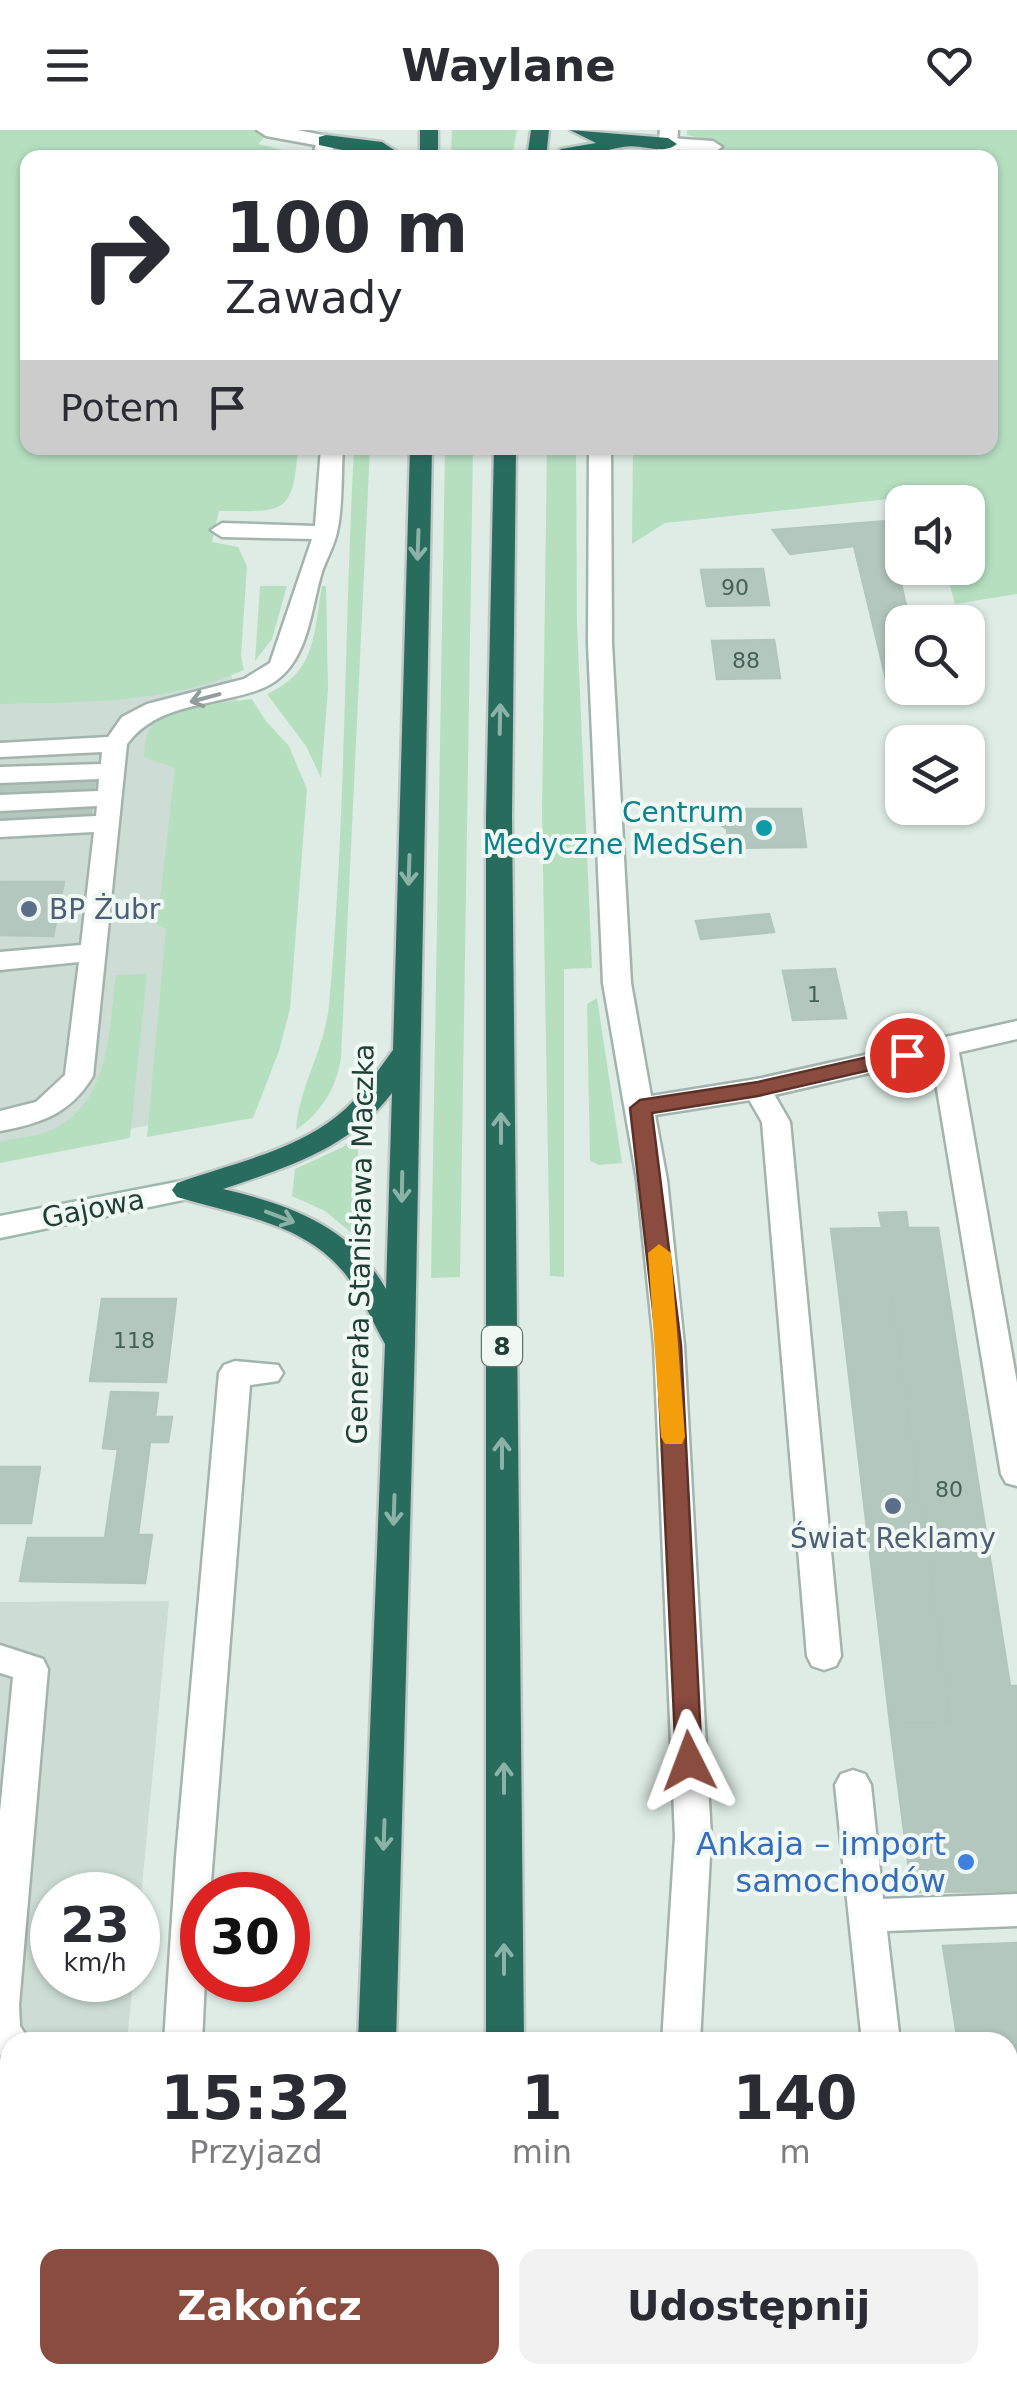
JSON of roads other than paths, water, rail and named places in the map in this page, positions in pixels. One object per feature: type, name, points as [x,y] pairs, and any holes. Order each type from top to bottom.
[{"type":"highway","points":[[323,149],[387,130]]},
{"type":"highway","points":[[578,130],[608,140],[668,144]]},
{"type":"highway","points":[[588,150],[633,143]]},
{"type":"highway","points":[[323,149],[375,146],[382,150]]},
{"type":"highway","name":"Generała Stanisława Maczka","points":[[377,2032],[400,1343],[421,455]]},
{"type":"highway","name":"8","points":[[505,455],[499,816],[505,2032]]},
{"type":"highway","points":[[187,1190],[272,1160],[338,1130],[373,1097],[404,1055]]},
{"type":"highway","points":[[187,1190],[278,1215],[324,1235],[353,1262],[400,1343]]},
{"type":"street","points":[[266,130],[323,149]]},
{"type":"street","points":[[668,144],[714,147]]},
{"type":"street","points":[[0,1121],[46,1112],[65,1098],[79,1076],[115,744],[131,722],[156,709],[253,684],[279,668],[288,654],[311,570],[326,533],[332,455]]},
{"type":"street","points":[[600,455],[600,644],[617,984],[640,1108],[669,1345],[693,1837],[682,2032]]},
{"type":"street","points":[[222,530],[326,533]]},
{"type":"street","points":[[0,750],[115,744]]},
{"type":"street","points":[[0,776],[111,770]]},
{"type":"street","points":[[0,804],[110,811]]},
{"type":"street","points":[[0,829],[110,811]]},
{"type":"street","points":[[0,961],[95,952]]},
{"type":"street","points":[[640,1108],[758,1089],[1017,1030]]},
{"type":"street","points":[[944,1046],[1017,1474]]},
{"type":"street","points":[[758,1089],[776,1122],[824,1656]]},
{"type":"street","name":"Gajowa","points":[[0,1227],[187,1190]]},
{"type":"street","points":[[183,2032],[235,1373],[267,1373]]},
{"type":"street","points":[[0,1659],[31,1668],[0,2006],[1,2032]]},
{"type":"street","points":[[853,1785],[880,2032]]},
{"type":"street","points":[[867,1916],[1017,1910]]},
{"type":"place","name":"Centrum Medyczne MedSen","points":[[764,828]]},
{"type":"place","name":"BP Żubr","points":[[29,909]]},
{"type":"place","name":"Świat Reklamy","points":[[893,1506]]},
{"type":"place","name":"Ankaja – import samochodów","points":[[966,1862]]}]
